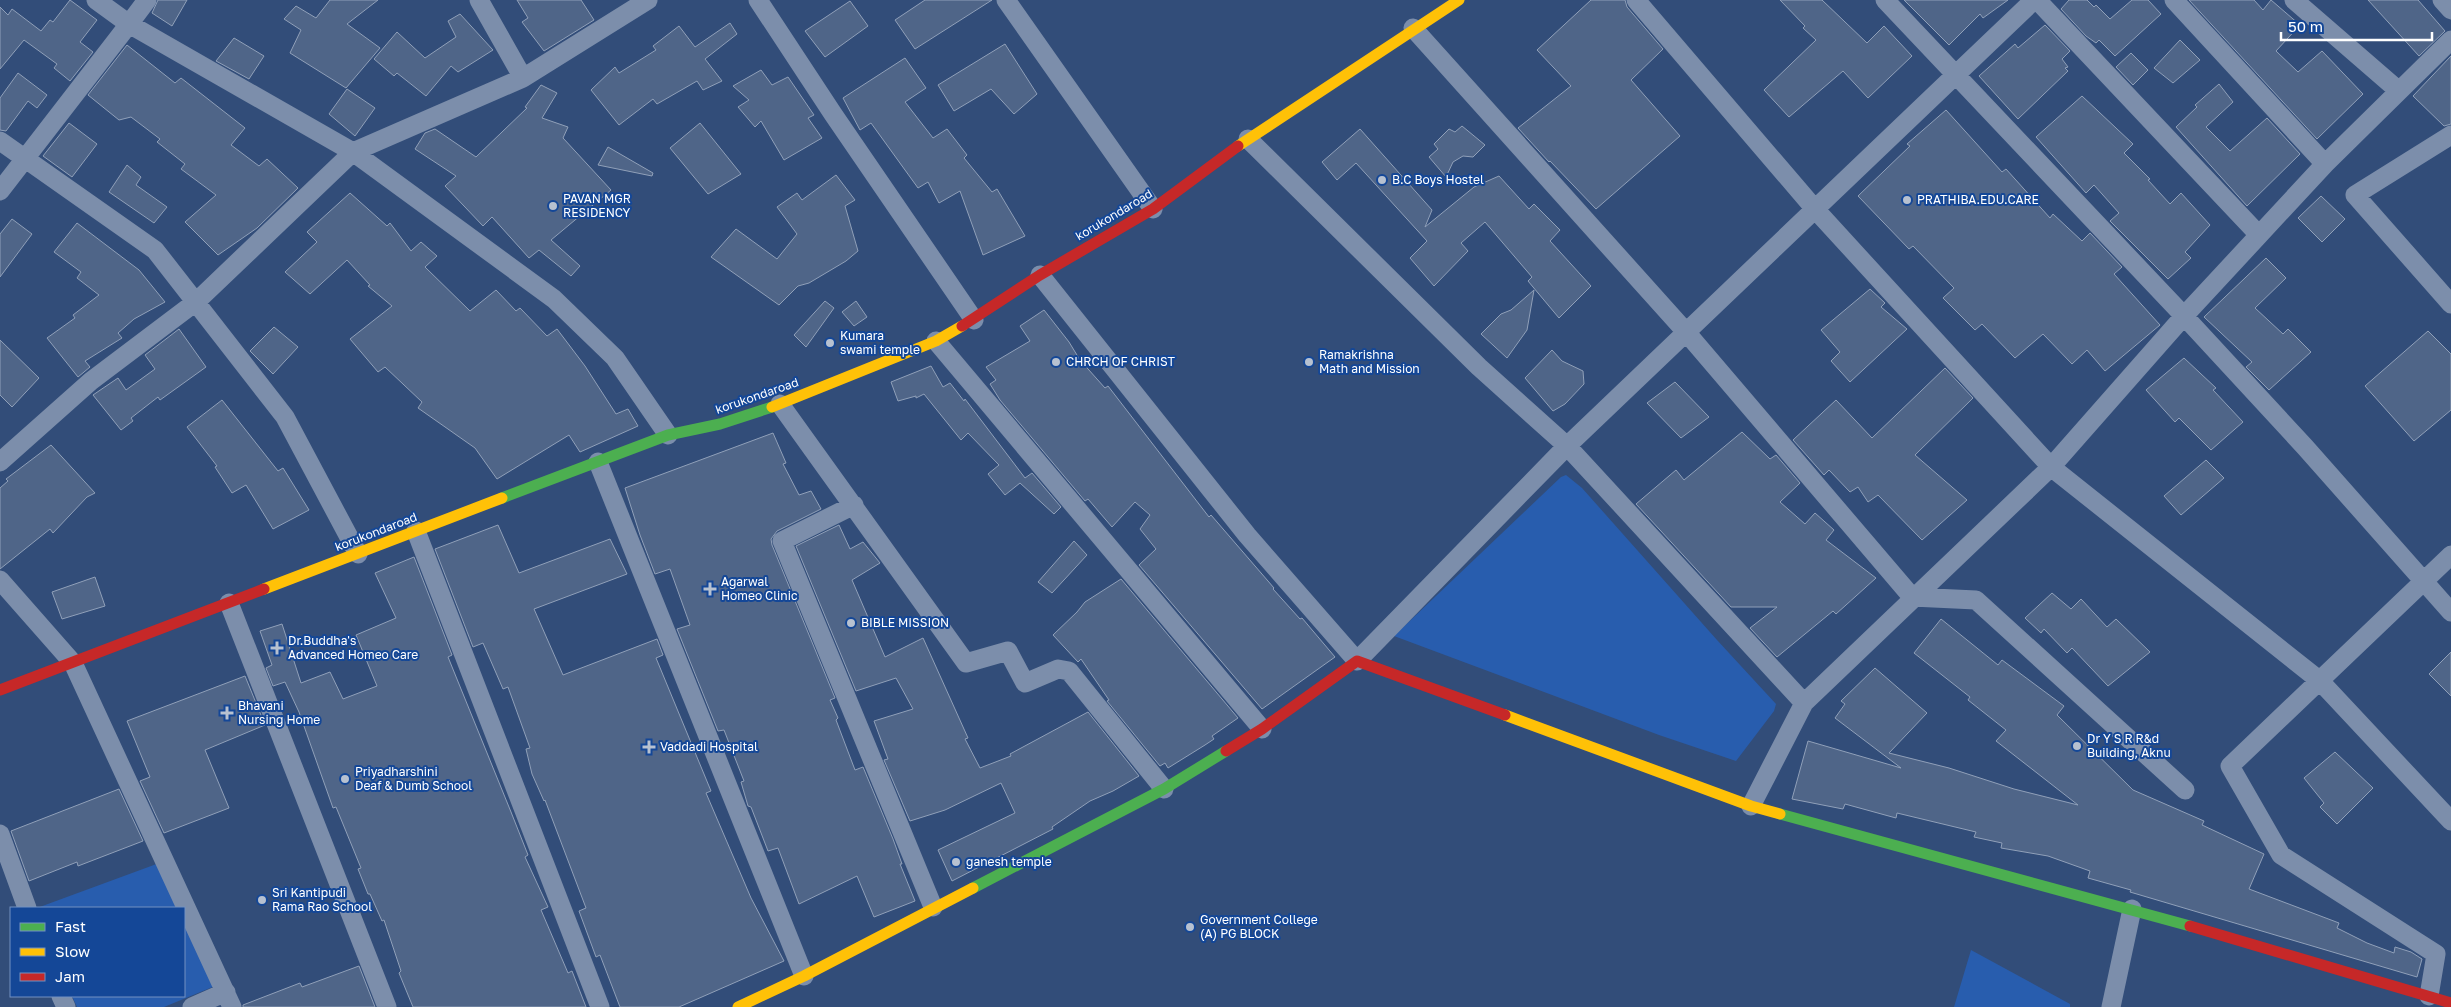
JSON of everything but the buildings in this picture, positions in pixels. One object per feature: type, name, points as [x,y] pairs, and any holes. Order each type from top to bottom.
[{"type":"street","points":[[96,0],[129,24],[353,152],[554,299],[615,358],[668,435]]},
{"type":"street","points":[[0,191],[147,0]]},
{"type":"street","points":[[479,0],[523,78]]},
{"type":"street","points":[[0,462],[91,381],[197,301],[353,152],[523,78],[648,0]]},
{"type":"street","points":[[758,0],[833,114],[974,320]]},
{"type":"street","points":[[1006,0],[1153,209]]},
{"type":"street","name":"korukondaroad","points":[[0,690],[668,435],[720,424],[780,404],[936,341],[974,320],[1040,275],[1153,209],[1248,140],[1413,28],[1459,0]]},
{"type":"street","points":[[1636,0],[1814,208],[2051,467],[2319,680],[2451,821]]},
{"type":"street","points":[[1885,0],[2184,316],[2305,447],[2422,582],[2451,612]]},
{"type":"street","points":[[738,1007],[804,976],[1164,789],[1262,729],[1357,661],[1567,446],[1814,208],[2035,0],[2258,236]]},
{"type":"street","points":[[2175,0],[2325,164]]},
{"type":"street","points":[[2294,0],[2399,91]]},
{"type":"street","points":[[2442,0],[2451,10]]},
{"type":"street","points":[[1413,28],[1686,332],[1912,598],[1976,600],[2185,790]]},
{"type":"street","points":[[1751,806],[1804,703],[2051,467],[2184,316],[2325,164],[2451,40]]},
{"type":"street","points":[[2451,135],[2355,195],[2451,304]]},
{"type":"street","points":[[1248,140],[1479,367],[1567,446],[1804,703]]},
{"type":"street","points":[[0,141],[155,250],[197,301],[285,418],[358,554]]},
{"type":"street","points":[[1040,275],[1248,535],[1357,661],[1751,806],[2132,910],[2451,1003]]},
{"type":"street","points":[[936,341],[1262,729]]},
{"type":"street","points":[[780,404],[966,662],[1008,651],[1025,683],[1058,669],[1069,670],[1164,789]]},
{"type":"street","points":[[598,462],[804,976]]},
{"type":"street","points":[[854,505],[782,541],[933,908]]},
{"type":"street","points":[[416,532],[569,932],[589,975],[600,1007]]},
{"type":"street","points":[[2429,996],[2436,954],[2281,855],[2230,766],[2451,555]]},
{"type":"street","points":[[0,580],[73,663],[229,1000],[192,1007]]},
{"type":"street","points":[[229,603],[387,1007]]},
{"type":"street","points":[[0,834],[27,907]]},
{"type":"street","points":[[2112,1007],[2132,910]]},
{"type":"shaded area","points":[[1566,475],[1582,488],[1776,704],[1774,711],[1736,761],[1659,735],[1394,636],[1561,477]]},
{"type":"shaded area","points":[[162,862],[182,907],[40,907]]},
{"type":"shaded area","points":[[185,915],[215,986],[164,1007],[77,1007],[72,997],[185,997]]},
{"type":"shaded area","points":[[1971,950],[2070,1004],[2070,1007],[1954,1007]]},
{"type":"traffic: fast","points":[[502,498],[668,435],[720,424],[772,407]]},
{"type":"traffic: fast","points":[[973,888],[1164,789],[1226,751]]},
{"type":"traffic: fast","points":[[1780,814],[2190,926]]},
{"type":"traffic: slow","points":[[1238,146],[1459,0]]},
{"type":"traffic: slow","points":[[772,407],[936,341],[962,326]]},
{"type":"traffic: slow","points":[[264,589],[502,498]]},
{"type":"traffic: slow","points":[[1505,715],[1751,806],[1780,814]]},
{"type":"traffic: slow","points":[[738,1007],[804,976],[973,888]]},
{"type":"traffic: jam","points":[[962,326],[1040,275],[1153,209],[1238,146]]},
{"type":"traffic: jam","points":[[0,690],[264,589]]},
{"type":"traffic: jam","points":[[1226,751],[1262,729],[1357,661],[1505,715]]},
{"type":"traffic: jam","points":[[2190,926],[2451,1003]]},
{"type":"place","name":"B.C Boys Hostel","points":[[1382,180]]},
{"type":"place","name":"PRATHIBA.EDU.CARE","points":[[1907,200]]},
{"type":"place","name":"PAVAN MGR RESIDENCY","points":[[553,206]]},
{"type":"place","name":"Kumara swami temple","points":[[830,343]]},
{"type":"place","name":"CHRCH OF CHRIST","points":[[1056,362]]},
{"type":"place","name":"Ramakrishna Math and Mission","points":[[1309,362]]},
{"type":"place","name":"Agarwal Homeo Clinic","points":[[710,589]]},
{"type":"place","name":"BIBLE MISSION","points":[[851,623]]},
{"type":"place","name":"Dr.Buddha's Advanced Homeo Care","points":[[277,648]]},
{"type":"place","name":"Bhavani Nursing Home","points":[[227,713]]},
{"type":"place","name":"Dr Y S R R&d Building, Aknu","points":[[2077,746]]},
{"type":"place","name":"Vaddadi Hospital","points":[[649,747]]},
{"type":"place","name":"Priyadharshini Deaf & Dumb School","points":[[345,779]]},
{"type":"place","name":"ganesh temple","points":[[956,862]]},
{"type":"place","name":"Sri Kantipudi Rama Rao School","points":[[262,900]]},
{"type":"place","name":"Government College (A) PG BLOCK","points":[[1190,927]]}]
